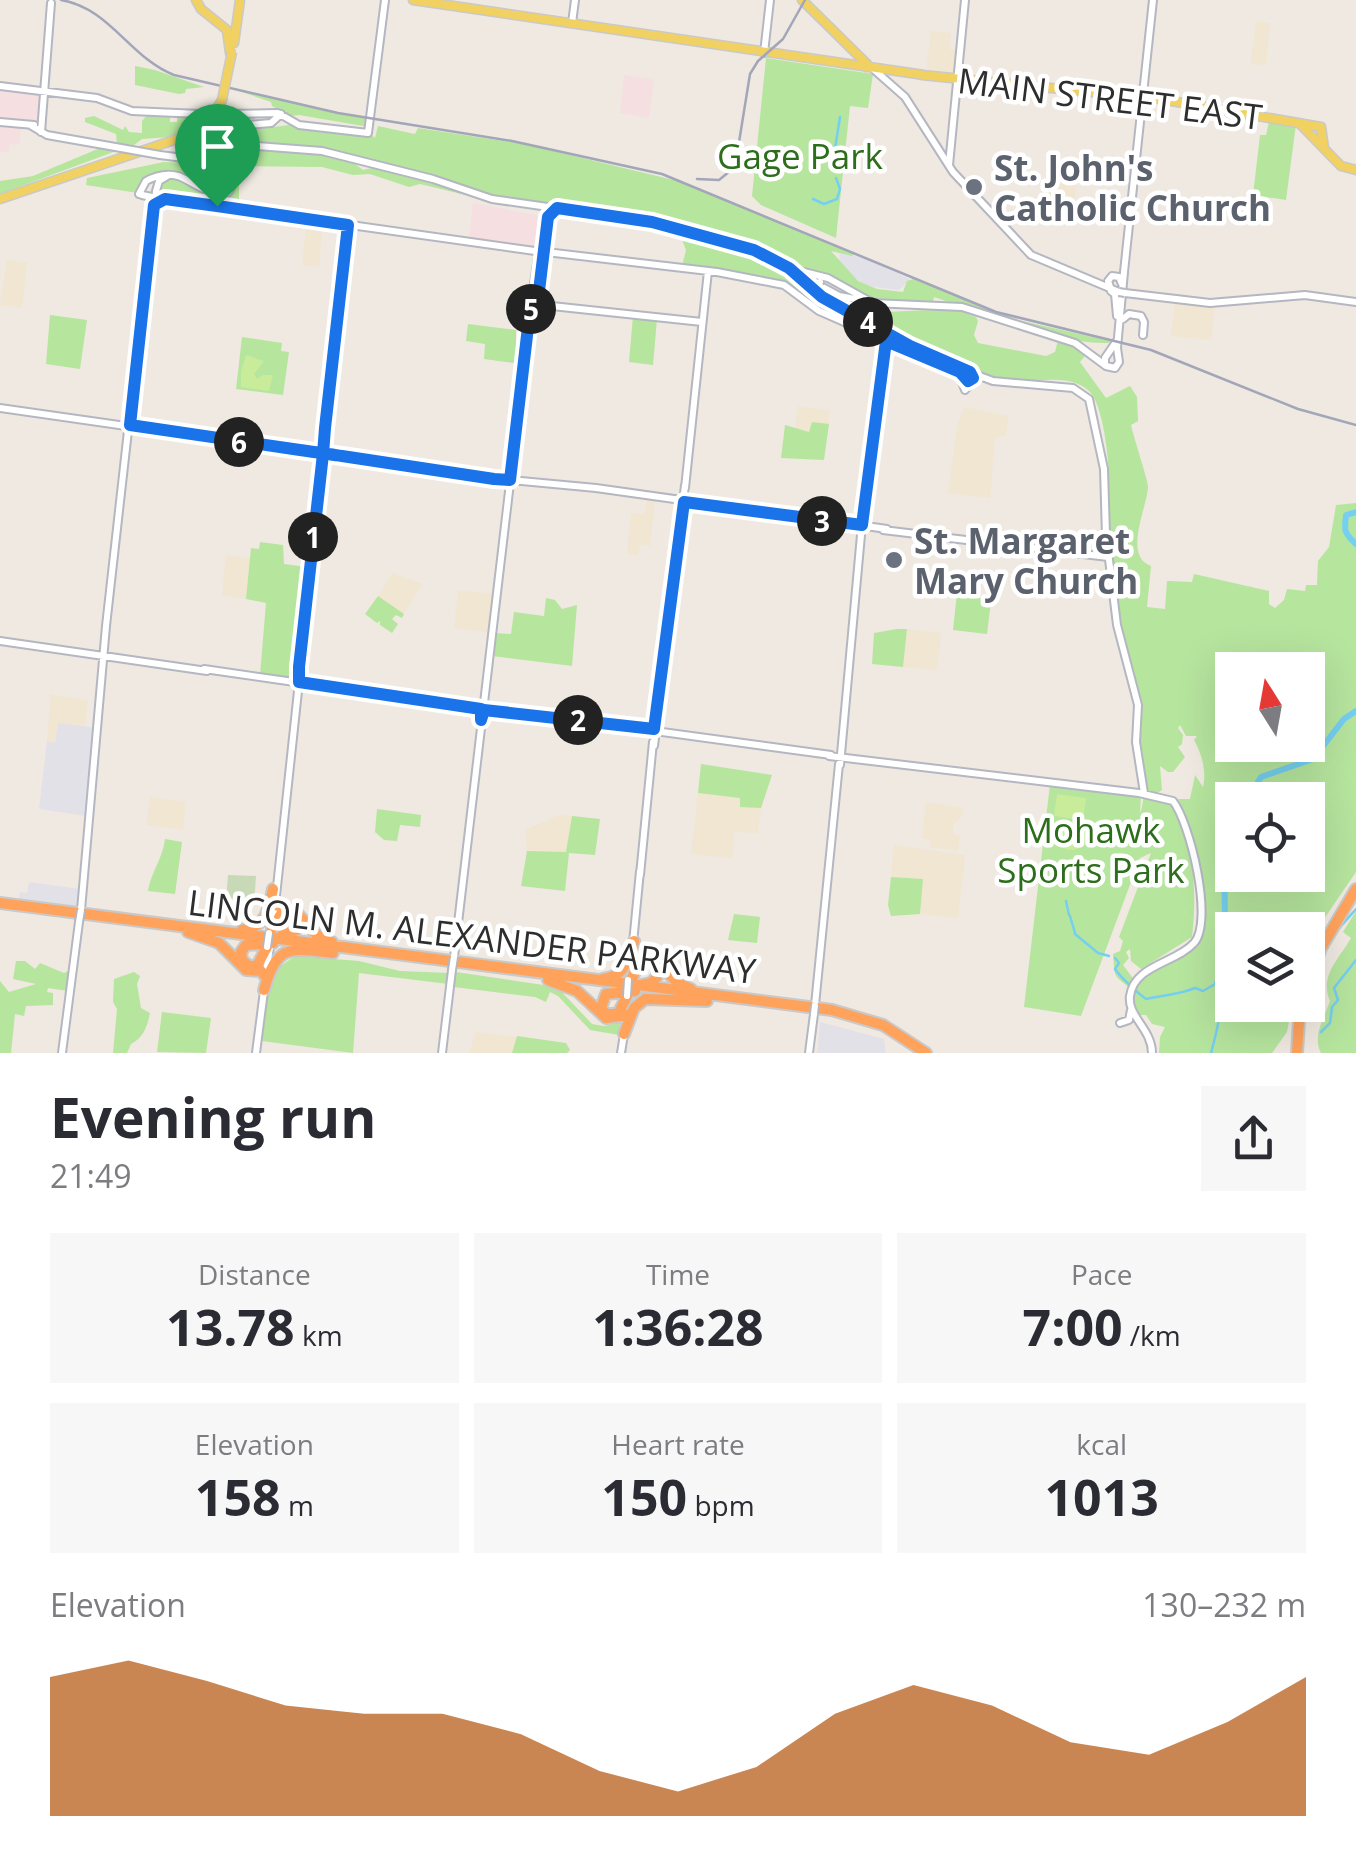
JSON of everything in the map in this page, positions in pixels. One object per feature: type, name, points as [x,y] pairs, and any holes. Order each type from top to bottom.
[{"type":"highway","points":[[176,926],[252,928],[267,914],[276,878]]},
{"type":"highway","points":[[1325,936],[1356,885]]},
{"type":"highway","name":"LINCOLN M. ALEXANDER PARKWAY","points":[[0,905],[628,988],[850,1013],[898,1032],[926,1053]]},
{"type":"highway","name":"LINCOLN M. ALEXANDER PARKWAY","points":[[0,905],[852,1019],[879,1029],[916,1053]]},
{"type":"highway","points":[[273,909],[293,910],[321,938],[352,949]]},
{"type":"highway","points":[[188,932],[220,943],[242,967],[265,970]]},
{"type":"highway","points":[[263,994],[272,964],[286,951],[364,955]]},
{"type":"highway","points":[[546,977],[612,977],[624,969],[633,951],[648,957],[684,987],[712,998]]},
{"type":"highway","points":[[546,977],[578,991],[605,1017],[623,1023],[645,1000],[712,998]]},
{"type":"highway","points":[[1289,1053],[1297,1022]]},
{"type":"highway","points":[[1301,1022],[1301,1053]]},
{"type":"highway","points":[[1301,1053],[1302,1022]]},
{"type":"main road","points":[[196,0],[204,12],[227,30],[231,52]]},
{"type":"main road","points":[[150,148],[276,119],[369,132],[385,0]]},
{"type":"main road","name":"MAIN STREET EAST","points":[[412,0],[924,75]]},
{"type":"main road","points":[[572,23],[575,0]]},
{"type":"main road","points":[[764,54],[770,0]]},
{"type":"main road","points":[[802,0],[869,68],[906,97],[949,166],[1033,256],[1117,291],[1139,296],[1224,303],[1305,294],[1356,302]]},
{"type":"main road","points":[[949,166],[965,0]]},
{"type":"main road","points":[[1106,366],[1104,358],[1115,346],[1118,329],[1153,0]]},
{"type":"main road","points":[[42,129],[50,4]]},
{"type":"main road","points":[[0,197],[196,130],[213,116],[221,100],[240,4]]},
{"type":"main road","points":[[848,66],[869,68]]},
{"type":"main road","name":"MAIN STREET EAST","points":[[869,68],[1142,97],[1297,122],[1317,134],[1340,166],[1356,170]]},
{"type":"main road","points":[[0,86],[100,99],[127,110],[200,114]]},
{"type":"main road","points":[[0,197],[182,134],[204,121],[221,100]]},
{"type":"main road","points":[[222,114],[264,113],[275,115],[276,119]]},
{"type":"main road","points":[[276,119],[290,119]]},
{"type":"main road","points":[[0,122],[30,125],[51,135],[121,148],[218,162],[228,166],[234,178],[221,194],[209,194],[180,176],[148,180],[140,194],[154,198],[708,271],[790,288],[820,311],[956,371],[966,390],[975,375]]},
{"type":"main road","points":[[249,126],[213,128],[205,134],[206,142],[322,151],[492,199],[658,223],[754,250],[839,295],[842,289]]},
{"type":"main road","points":[[62,1053],[80,922],[102,670],[154,198],[157,185],[168,175]]},
{"type":"main road","points":[[157,185],[159,195],[165,199]]},
{"type":"main road","points":[[153,208],[165,199]]},
{"type":"main road","points":[[442,1053],[509,481],[537,304],[547,209]]},
{"type":"main road","points":[[255,1053],[348,225]]},
{"type":"main road","points":[[537,304],[533,288],[542,252]]},
{"type":"main road","points":[[792,269],[831,280],[868,302],[962,307],[1070,342],[1114,368],[1119,360],[1115,296],[1124,272]]},
{"type":"main road","points":[[792,269],[825,299]]},
{"type":"main road","points":[[792,269],[839,296],[881,306],[916,305]]},
{"type":"main road","points":[[621,1053],[708,271]]},
{"type":"main road","points":[[820,284],[831,280]]},
{"type":"main road","points":[[820,284],[830,282],[860,300]]},
{"type":"main road","points":[[820,284],[818,294],[844,308]]},
{"type":"main road","points":[[820,284],[822,294],[844,308],[910,346],[975,375],[1073,388],[1087,396],[1104,469],[1108,556],[1118,625],[1138,701],[1136,739],[1144,794]]},
{"type":"main road","points":[[1118,329],[1130,298],[1139,296]]},
{"type":"main road","points":[[537,304],[702,322]]},
{"type":"main road","points":[[1122,320],[1129,314],[1141,316],[1143,335]]},
{"type":"main road","points":[[809,1053],[886,341]]},
{"type":"main road","points":[[1089,352],[1116,354],[1119,360]]},
{"type":"main road","points":[[0,408],[523,483],[670,498],[863,527],[1108,556]]},
{"type":"main road","points":[[0,641],[841,759],[1156,795],[1176,804],[1186,829],[1198,872],[1201,929],[1191,946],[1153,967],[1138,981],[1131,992],[1130,1019],[1120,1023]]},
{"type":"main road","points":[[276,878],[288,813],[297,683]]},
{"type":"main road","points":[[279,837],[281,850]]},
{"type":"main road","points":[[1132,1008],[1148,1033],[1152,1053]]},
{"type":"shaded area","points":[[1256,21],[1270,23],[1266,65],[1251,64]]},
{"type":"shaded area","points":[[931,31],[951,33],[949,49],[958,50],[955,77],[926,74]]},
{"type":"shaded area","points":[[624,75],[654,80],[649,118],[620,113]]},
{"type":"shaded area","points":[[0,88],[42,93],[39,124],[22,123],[19,145],[10,144],[8,152],[0,152]]},
{"type":"shaded area","points":[[1051,173],[1077,176],[1073,212],[1047,210]]},
{"type":"shaded area","points":[[473,203],[546,217],[542,249],[469,238]]},
{"type":"shaded area","points":[[307,222],[323,223],[319,267],[302,265]]},
{"type":"shaded area","points":[[840,252],[863,257],[910,279],[899,290],[867,286],[851,276],[839,260]]},
{"type":"shaded area","points":[[7,260],[27,262],[22,308],[0,305]]},
{"type":"shaded area","points":[[1175,303],[1215,305],[1211,340],[1171,336]]},
{"type":"shaded area","points":[[798,406],[829,410],[829,424],[812,422],[810,432],[795,430]]},
{"type":"shaded area","points":[[964,407],[1008,416],[1006,435],[995,438],[990,498],[948,493],[957,427]]},
{"type":"shaded area","points":[[647,498],[655,499],[650,546],[640,545],[638,556],[627,554],[631,513],[645,514]]},
{"type":"shaded area","points":[[226,555],[250,558],[246,599],[222,595]]},
{"type":"shaded area","points":[[392,573],[422,584],[404,614],[378,596]]},
{"type":"shaded area","points":[[458,590],[494,594],[490,633],[454,628]]},
{"type":"shaded area","points":[[907,629],[941,633],[937,670],[903,667]]},
{"type":"shaded area","points":[[51,694],[88,701],[85,726],[58,723],[55,743],[47,741]]},
{"type":"shaded area","points":[[58,722],[95,728],[87,816],[39,809],[47,741],[55,742]]},
{"type":"shaded area","points":[[698,793],[741,798],[741,807],[761,808],[758,833],[734,832],[732,858],[691,854]]},
{"type":"shaded area","points":[[150,797],[186,802],[183,830],[147,825]]},
{"type":"shaded area","points":[[926,802],[964,808],[953,824],[954,834],[960,835],[958,851],[930,847],[930,839],[922,838]]},
{"type":"shaded area","points":[[561,814],[572,816],[567,852],[527,851],[525,830]]},
{"type":"shaded area","points":[[894,845],[965,855],[958,918],[920,914],[923,879],[891,877]]},
{"type":"shaded area","points":[[29,882],[80,889],[78,909],[18,901],[20,892],[27,893]]},
{"type":"shaded area","points":[[820,1022],[884,1039],[886,1053],[817,1053]]},
{"type":"shaded area","points":[[476,1032],[516,1037],[514,1053],[469,1053]]},
{"type":"green space","name":"Gage Park","points":[[766,58],[873,74],[868,108],[850,106],[836,238],[761,205],[752,196]]},
{"type":"green space","points":[[135,66],[204,87],[179,94],[135,85]]},
{"type":"green space","points":[[233,89],[369,119],[369,127],[291,116],[271,102]]},
{"type":"green space","points":[[203,111],[209,112],[199,122],[170,137],[142,139],[134,145],[117,144],[116,134],[85,122],[85,118],[94,116],[123,130],[125,126],[129,132],[142,133],[142,121],[149,113],[170,113],[170,122],[177,122],[177,114],[199,116]]},
{"type":"green space","points":[[1270,118],[1296,124],[1286,200],[1253,195],[1260,135],[1266,135]]},
{"type":"green space","points":[[289,125],[371,134],[375,138],[378,126],[415,134],[418,128],[524,144],[682,182],[854,254],[831,251],[858,281],[877,289],[903,292],[907,281],[913,279],[1018,320],[1110,341],[1090,342],[1045,334],[934,297],[933,302],[871,298],[792,267],[814,296],[873,328],[878,335],[813,305],[785,282],[682,266],[686,250],[681,237],[612,220],[613,213],[609,211],[515,202],[359,160],[229,141],[234,132]]},
{"type":"green space","points":[[234,146],[319,151],[350,161],[363,170],[375,167],[474,197],[322,167],[239,166],[239,207],[162,197],[160,182],[172,177],[205,195],[222,196],[235,184],[232,168],[223,161],[234,162]]},
{"type":"green space","points":[[100,148],[116,151],[0,194],[0,181],[33,176]]},
{"type":"green space","points":[[164,162],[224,168],[229,171],[230,184],[214,191],[173,175],[152,177],[138,193],[86,185],[87,178]]},
{"type":"green space","name":"Mohawk Sports Park","points":[[823,291],[885,312],[954,309],[976,317],[974,335],[978,343],[1046,356],[1055,352],[1058,340],[1083,352],[1085,356],[1080,362],[1106,398],[1130,386],[1137,397],[1138,421],[1131,425],[1148,486],[1137,542],[1143,561],[1151,566],[1147,607],[1165,609],[1167,581],[1192,582],[1194,574],[1269,591],[1269,604],[1275,608],[1284,600],[1287,589],[1305,591],[1306,585],[1317,585],[1318,561],[1329,547],[1336,505],[1356,503],[1356,872],[1325,917],[1325,912],[1215,912],[1215,1022],[1289,1022],[1287,1032],[1272,1053],[1159,1053],[1165,1027],[1152,1024],[1146,1015],[1138,1015],[1133,990],[1116,976],[1113,954],[1120,951],[1123,941],[1119,937],[1151,853],[1140,858],[1081,1016],[1024,1007],[1050,784],[1141,795],[1140,814],[1143,799],[1141,711],[1113,582],[1102,422],[1094,398],[1081,385],[987,375],[963,368],[886,331]],"holes":[[[1180,725],[1186,736],[1197,736],[1194,740],[1204,768],[1203,787],[1195,775],[1190,799],[1178,799],[1200,872],[1203,928],[1198,946],[1135,981],[1123,965],[1129,958],[1126,952],[1130,949],[1131,961],[1141,969],[1192,937],[1194,886],[1186,836],[1172,805],[1157,800],[1156,794],[1162,790],[1160,766],[1173,772],[1185,757],[1178,747],[1183,735]]]},
{"type":"green space","points":[[50,315],[87,320],[80,369],[46,364]]},
{"type":"green space","points":[[633,316],[657,319],[653,365],[629,362]]},
{"type":"green space","points":[[468,324],[516,330],[516,356],[522,357],[522,364],[484,359],[485,344],[466,341]]},
{"type":"green space","points":[[242,337],[282,343],[281,351],[289,352],[283,395],[236,389]]},
{"type":"green space","points":[[246,355],[264,361],[254,374],[257,379],[273,375],[269,391],[241,387]]},
{"type":"green space","points":[[812,422],[829,424],[824,460],[781,458],[785,425],[809,432]]},
{"type":"green space","points":[[260,542],[283,545],[284,564],[307,567],[292,679],[260,675],[266,603],[246,599],[251,548],[259,549]]},
{"type":"green space","points":[[957,593],[991,601],[987,634],[953,630]]},
{"type":"green space","points":[[378,596],[404,614],[392,619],[398,624],[392,633],[365,614]]},
{"type":"green space","points":[[546,598],[555,600],[562,609],[577,605],[572,666],[492,656],[494,633],[511,634],[514,612],[544,616]]},
{"type":"green space","points":[[907,629],[903,667],[872,664],[874,633]]},
{"type":"green space","points":[[701,764],[772,775],[761,808],[740,807],[740,798],[698,793]]},
{"type":"green space","points":[[1057,794],[1086,798],[1083,820],[1054,816]]},
{"type":"green space","points":[[377,809],[421,815],[420,827],[400,825],[397,841],[384,840],[375,832]]},
{"type":"green space","points":[[572,816],[600,819],[595,855],[569,853],[565,891],[521,886],[527,851],[566,852]]},
{"type":"green space","points":[[1071,822],[1081,826],[1085,836],[1081,846],[1071,850],[1061,846],[1057,836],[1061,826]]},
{"type":"green space","points":[[165,839],[182,842],[175,894],[148,891]]},
{"type":"green space","points":[[228,875],[256,876],[254,905],[226,901]]},
{"type":"green space","points":[[891,877],[923,879],[920,914],[891,916]]},
{"type":"green space","points":[[1356,911],[1356,1053],[1321,1053],[1318,1034],[1330,1001],[1329,976],[1351,938],[1343,932]]},
{"type":"green space","points":[[734,914],[760,917],[757,943],[728,940]]},
{"type":"green space","points":[[295,956],[359,961],[400,971],[450,973],[448,984],[359,973],[353,1053],[262,1041],[264,994],[276,969]]},
{"type":"green space","points":[[16,961],[25,961],[35,969],[40,963],[64,973],[70,970],[68,991],[48,988],[47,992],[53,993],[53,1005],[26,1006],[24,1016],[15,1014],[11,1053],[0,1053],[0,981],[9,992],[36,984],[13,979]]},
{"type":"green space","points":[[134,972],[140,976],[137,984],[141,1008],[150,1013],[149,1018],[127,1053],[113,1053],[117,1009],[113,1002],[114,979]]},
{"type":"green space","points":[[456,972],[557,987],[592,1024],[620,1022],[619,1035],[590,1030],[550,992],[546,1002],[535,997],[454,987]]},
{"type":"green space","points":[[162,1012],[211,1018],[206,1053],[157,1052]]},
{"type":"green space","points":[[517,1036],[566,1043],[570,1050],[512,1053]]},
{"type":"waterway","points":[[835,171],[840,117]]},
{"type":"waterway","points":[[813,199],[824,204],[837,199],[840,189],[836,178]]},
{"type":"waterway","points":[[1356,512],[1346,515],[1345,525],[1356,544]]},
{"type":"waterway","points":[[1258,782],[1261,777],[1313,759],[1344,719],[1356,711]]},
{"type":"waterway","points":[[1225,892],[1225,912]]},
{"type":"waterway","points":[[1066,901],[1069,915]]},
{"type":"waterway","points":[[1334,934],[1356,909]]},
{"type":"waterway","points":[[1070,916],[1075,933]]},
{"type":"waterway","points":[[1075,934],[1098,953],[1109,956]]},
{"type":"waterway","points":[[1115,958],[1118,973],[1146,999],[1195,988],[1203,991],[1217,983],[1220,1008],[1211,1053]]},
{"type":"waterway","points":[[1321,1032],[1330,1023],[1332,1007],[1338,1000],[1334,988],[1356,960]]},
{"type":"railway","points":[[61,0],[93,13],[145,57],[174,75],[338,113],[512,141],[662,174],[996,312],[1151,350],[1298,409],[1356,425]]},
{"type":"railway","points":[[697,179],[719,180],[735,167],[750,74],[758,61],[783,39],[805,0]]},
{"type":"place","name":"St. John's Catholic Church","points":[[974,187]]},
{"type":"place","name":"St. Margaret Mary Church","points":[[894,560]]},
{"type":"route","points":[[217,206],[165,199],[154,205],[130,425],[316,454],[323,454],[333,456],[342,456],[510,480],[530,310],[538,302],[548,217],[557,208],[652,222],[760,252],[791,269],[822,297],[910,346],[970,372],[973,378],[968,381],[960,372],[886,341],[862,525],[684,502],[654,729],[484,710],[481,720],[481,709],[299,682],[299,667],[323,454],[325,428],[348,225],[217,206]]}]
